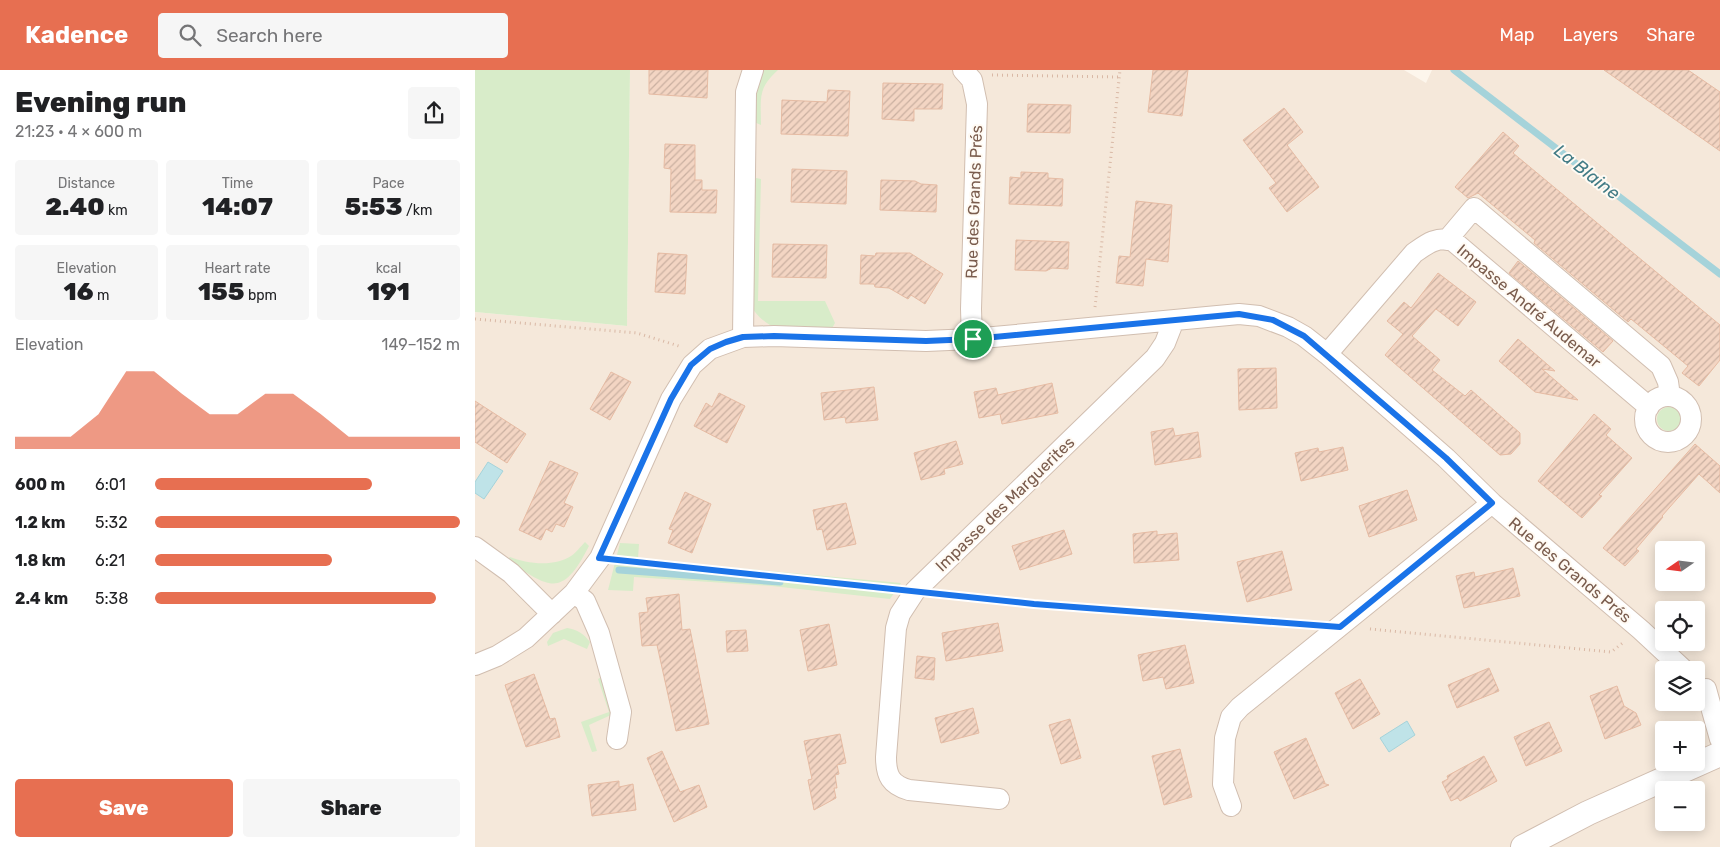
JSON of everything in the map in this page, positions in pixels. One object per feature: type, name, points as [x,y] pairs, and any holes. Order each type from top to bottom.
[{"type":"street","points":[[743,337],[746,92],[753,70]]},
{"type":"street","name":"Rue des Grands Prés","points":[[967,75],[977,104],[971,309],[973,339]]},
{"type":"street","points":[[1447,240],[1474,208],[1661,366],[1668,382],[1670,396]]},
{"type":"street","name":"Impasse André Audemar","points":[[1327,354],[1414,253],[1431,241],[1452,240],[1649,407]]},
{"type":"street","name":"Rue des Grands Prés","points":[[710,349],[743,337],[774,336],[926,341],[973,339],[1239,314],[1259,316],[1273,320],[1304,336],[1327,354],[1446,458],[1492,503],[1641,630],[1674,661]]},
{"type":"street","name":"Impasse des Marguerites","points":[[999,799],[909,790],[899,787],[890,780],[886,758],[896,628],[900,614],[915,591],[1155,358],[1165,343],[1174,320]]},
{"type":"street","points":[[475,665],[497,656],[526,638],[574,593],[599,558],[671,399],[691,365],[710,349]]},
{"type":"street","points":[[1670,396],[1680,399],[1686,404],[1691,417],[1688,431],[1677,440],[1661,441],[1649,432],[1645,416],[1649,407],[1659,398],[1670,396]]},
{"type":"street","points":[[1231,806],[1223,784],[1225,738],[1231,717],[1240,706],[1492,503]]},
{"type":"street","points":[[475,546],[511,573],[552,614]]},
{"type":"street","points":[[574,593],[585,601],[599,633],[621,712],[617,739]]},
{"type":"street","points":[[1708,690],[1720,739]]},
{"type":"street","points":[[1523,847],[1588,813],[1720,754]]},
{"type":"path","points":[[1093,327],[1120,70]]},
{"type":"path","points":[[967,75],[1119,77]]},
{"type":"path","points":[[475,319],[637,333],[677,346],[710,349]]},
{"type":"path","points":[[599,558],[1034,604],[1436,634],[1611,652],[1641,630]]},
{"type":"shaded area","points":[[630,70],[1404,70],[1426,83],[1432,70],[1720,70],[1720,847],[475,847],[475,312],[627,326]]},
{"type":"green space","points":[[475,70],[630,70],[627,326],[475,312]]},
{"type":"green space","points":[[762,70],[778,70],[763,89],[761,125],[754,122],[755,86]]},
{"type":"green space","points":[[752,179],[761,179],[758,301],[825,301],[835,323],[831,330],[796,331],[776,328],[758,316],[750,305]]},
{"type":"green space","points":[[1669,407],[1674,408],[1680,414],[1680,424],[1674,430],[1669,431],[1664,430],[1658,424],[1657,419],[1658,414],[1664,408]]},
{"type":"green space","points":[[585,542],[589,546],[571,574],[563,581],[545,582],[507,560],[510,557],[533,563],[557,562],[573,555]]},
{"type":"green space","points":[[620,543],[639,544],[638,559],[901,583],[890,599],[772,586],[634,577],[633,591],[608,590]]},
{"type":"green space","points":[[567,628],[585,636],[590,642],[587,649],[564,639],[548,646],[547,642],[553,633]]},
{"type":"green space","points":[[603,676],[611,702],[611,715],[589,725],[597,751],[592,752],[581,722],[609,712],[598,679]]},
{"type":"water","points":[[488,462],[503,471],[484,499],[475,493],[475,482]]},
{"type":"water","points":[[1407,721],[1415,735],[1389,752],[1380,738]]},
{"type":"building","points":[[649,70],[708,70],[707,98],[649,94]]},
{"type":"building","points":[[1153,70],[1188,70],[1182,116],[1148,112]]},
{"type":"building","points":[[1604,70],[1688,70],[1720,92],[1720,151]]},
{"type":"building","points":[[883,83],[943,84],[942,109],[914,109],[914,121],[882,119]]},
{"type":"building","points":[[828,90],[850,91],[848,136],[781,134],[782,100],[827,102]]},
{"type":"building","points":[[1028,104],[1071,105],[1070,133],[1027,132]]},
{"type":"building","points":[[1284,108],[1303,132],[1287,145],[1319,187],[1287,212],[1269,188],[1276,183],[1243,140]]},
{"type":"building","points":[[1503,132],[1519,146],[1513,153],[1720,325],[1720,360],[1699,386],[1682,373],[1688,366],[1631,319],[1628,322],[1534,243],[1535,240],[1478,193],[1468,198],[1455,187]]},
{"type":"building","points":[[665,144],[695,145],[695,180],[702,180],[702,190],[717,190],[716,213],[670,212],[671,169],[664,168]]},
{"type":"building","points":[[792,169],[847,171],[846,204],[791,202]]},
{"type":"building","points":[[1021,172],[1048,173],[1048,178],[1063,179],[1062,206],[1009,204],[1010,177],[1021,178]]},
{"type":"building","points":[[881,180],[915,181],[921,184],[937,185],[936,212],[880,210]]},
{"type":"building","points":[[1136,201],[1172,205],[1168,262],[1146,259],[1143,286],[1116,283],[1119,256],[1130,257]]},
{"type":"building","points":[[1016,240],[1069,242],[1068,269],[1052,268],[1046,271],[1015,270]]},
{"type":"building","points":[[773,244],[827,245],[826,278],[772,277]]},
{"type":"building","points":[[658,253],[687,255],[685,294],[655,292]]},
{"type":"building","points":[[876,253],[910,253],[943,274],[925,304],[911,295],[908,299],[889,288],[875,287],[874,284],[860,284],[861,255],[875,256]]},
{"type":"building","points":[[1518,261],[1613,341],[1603,352],[1509,273]]},
{"type":"building","points":[[1438,273],[1476,302],[1458,326],[1436,309],[1412,336],[1440,360],[1432,370],[1465,396],[1471,390],[1520,433],[1520,444],[1511,454],[1500,455],[1385,355],[1403,334],[1387,321],[1404,302],[1411,308]]},
{"type":"building","points":[[1518,339],[1555,371],[1542,369],[1578,400],[1535,392],[1499,361]]},
{"type":"building","points":[[1276,368],[1277,408],[1239,410],[1238,369]]},
{"type":"building","points":[[611,372],[631,382],[610,420],[590,409]]},
{"type":"building","points":[[1052,383],[1058,413],[1002,424],[1000,414],[979,418],[974,392],[996,388],[998,395]]},
{"type":"building","points":[[874,387],[878,420],[846,423],[845,417],[824,420],[821,393]]},
{"type":"building","points":[[719,393],[745,406],[727,443],[694,426],[706,403],[712,407]]},
{"type":"building","points":[[475,401],[526,434],[507,463],[475,442]]},
{"type":"building","points":[[1594,414],[1611,429],[1606,435],[1632,458],[1599,495],[1602,496],[1582,518],[1538,481]]},
{"type":"building","points":[[1173,428],[1175,436],[1198,432],[1201,457],[1155,465],[1151,432]]},
{"type":"building","points":[[956,441],[963,464],[944,469],[945,474],[921,480],[914,453]]},
{"type":"building","points":[[1695,444],[1720,466],[1720,493],[1699,474],[1662,516],[1636,549],[1639,551],[1625,566],[1603,548]]},
{"type":"building","points":[[1343,447],[1348,470],[1301,481],[1295,453],[1318,448],[1319,452]]},
{"type":"building","points":[[550,461],[578,473],[564,503],[573,507],[564,527],[556,524],[552,532],[546,529],[541,540],[519,530]]},
{"type":"building","points":[[1407,490],[1417,520],[1369,537],[1359,506]]},
{"type":"building","points":[[685,492],[711,504],[692,553],[668,543],[673,530],[669,529]]},
{"type":"building","points":[[846,503],[856,544],[827,550],[822,529],[817,530],[813,510]]},
{"type":"building","points":[[1064,530],[1072,554],[1020,570],[1012,546]]},
{"type":"building","points":[[1157,531],[1157,535],[1177,533],[1179,560],[1134,563],[1133,534]]},
{"type":"building","points":[[1282,551],[1292,590],[1247,602],[1237,562]]},
{"type":"building","points":[[1513,568],[1520,596],[1464,608],[1456,576],[1474,572],[1475,577]]},
{"type":"building","points":[[679,594],[682,630],[690,629],[709,724],[676,731],[657,645],[642,646],[639,613],[648,612],[646,598]]},
{"type":"building","points":[[998,623],[1003,651],[946,661],[942,633]]},
{"type":"building","points":[[829,624],[837,665],[808,671],[800,630]]},
{"type":"building","points":[[746,630],[748,651],[727,652],[726,631]]},
{"type":"building","points":[[1185,645],[1194,683],[1166,689],[1163,677],[1143,681],[1138,655]]},
{"type":"building","points":[[917,656],[935,658],[934,680],[915,678]]},
{"type":"building","points":[[1489,668],[1499,691],[1457,708],[1448,685]]},
{"type":"building","points":[[534,674],[550,719],[555,718],[560,737],[526,747],[505,685]]},
{"type":"building","points":[[1360,679],[1380,714],[1353,729],[1335,693]]},
{"type":"building","points":[[1617,686],[1624,706],[1636,713],[1641,725],[1605,739],[1590,696]]},
{"type":"building","points":[[973,708],[979,733],[941,743],[935,718]]},
{"type":"building","points":[[1070,719],[1081,758],[1061,764],[1049,725]]},
{"type":"building","points":[[1549,722],[1562,751],[1526,766],[1514,737]]},
{"type":"building","points":[[840,734],[846,763],[837,765],[839,774],[835,775],[837,788],[834,788],[836,798],[814,810],[808,780],[812,779],[804,741]]},
{"type":"building","points":[[1306,738],[1325,783],[1323,783],[1329,785],[1294,799],[1274,752]]},
{"type":"building","points":[[1180,749],[1192,797],[1164,805],[1152,756]]},
{"type":"building","points":[[662,751],[680,792],[699,785],[707,807],[674,822],[647,758]]},
{"type":"building","points":[[1484,756],[1497,781],[1460,801],[1458,798],[1451,801],[1442,782],[1448,779],[1447,776]]},
{"type":"building","points":[[619,781],[619,787],[633,784],[636,810],[592,816],[588,785]]},
{"type":"waterway","name":"La Blaine","points":[[1454,70],[1720,274]]},
{"type":"waterway","points":[[619,570],[780,582]]},
{"type":"route","points":[[1239,314],[1259,316],[1273,320],[1304,336],[1327,354],[1446,458],[1492,503],[1340,627],[1034,604],[599,558],[671,399],[691,365],[710,349],[743,337],[774,336],[926,341],[973,339],[1222,315],[1239,314]]}]
